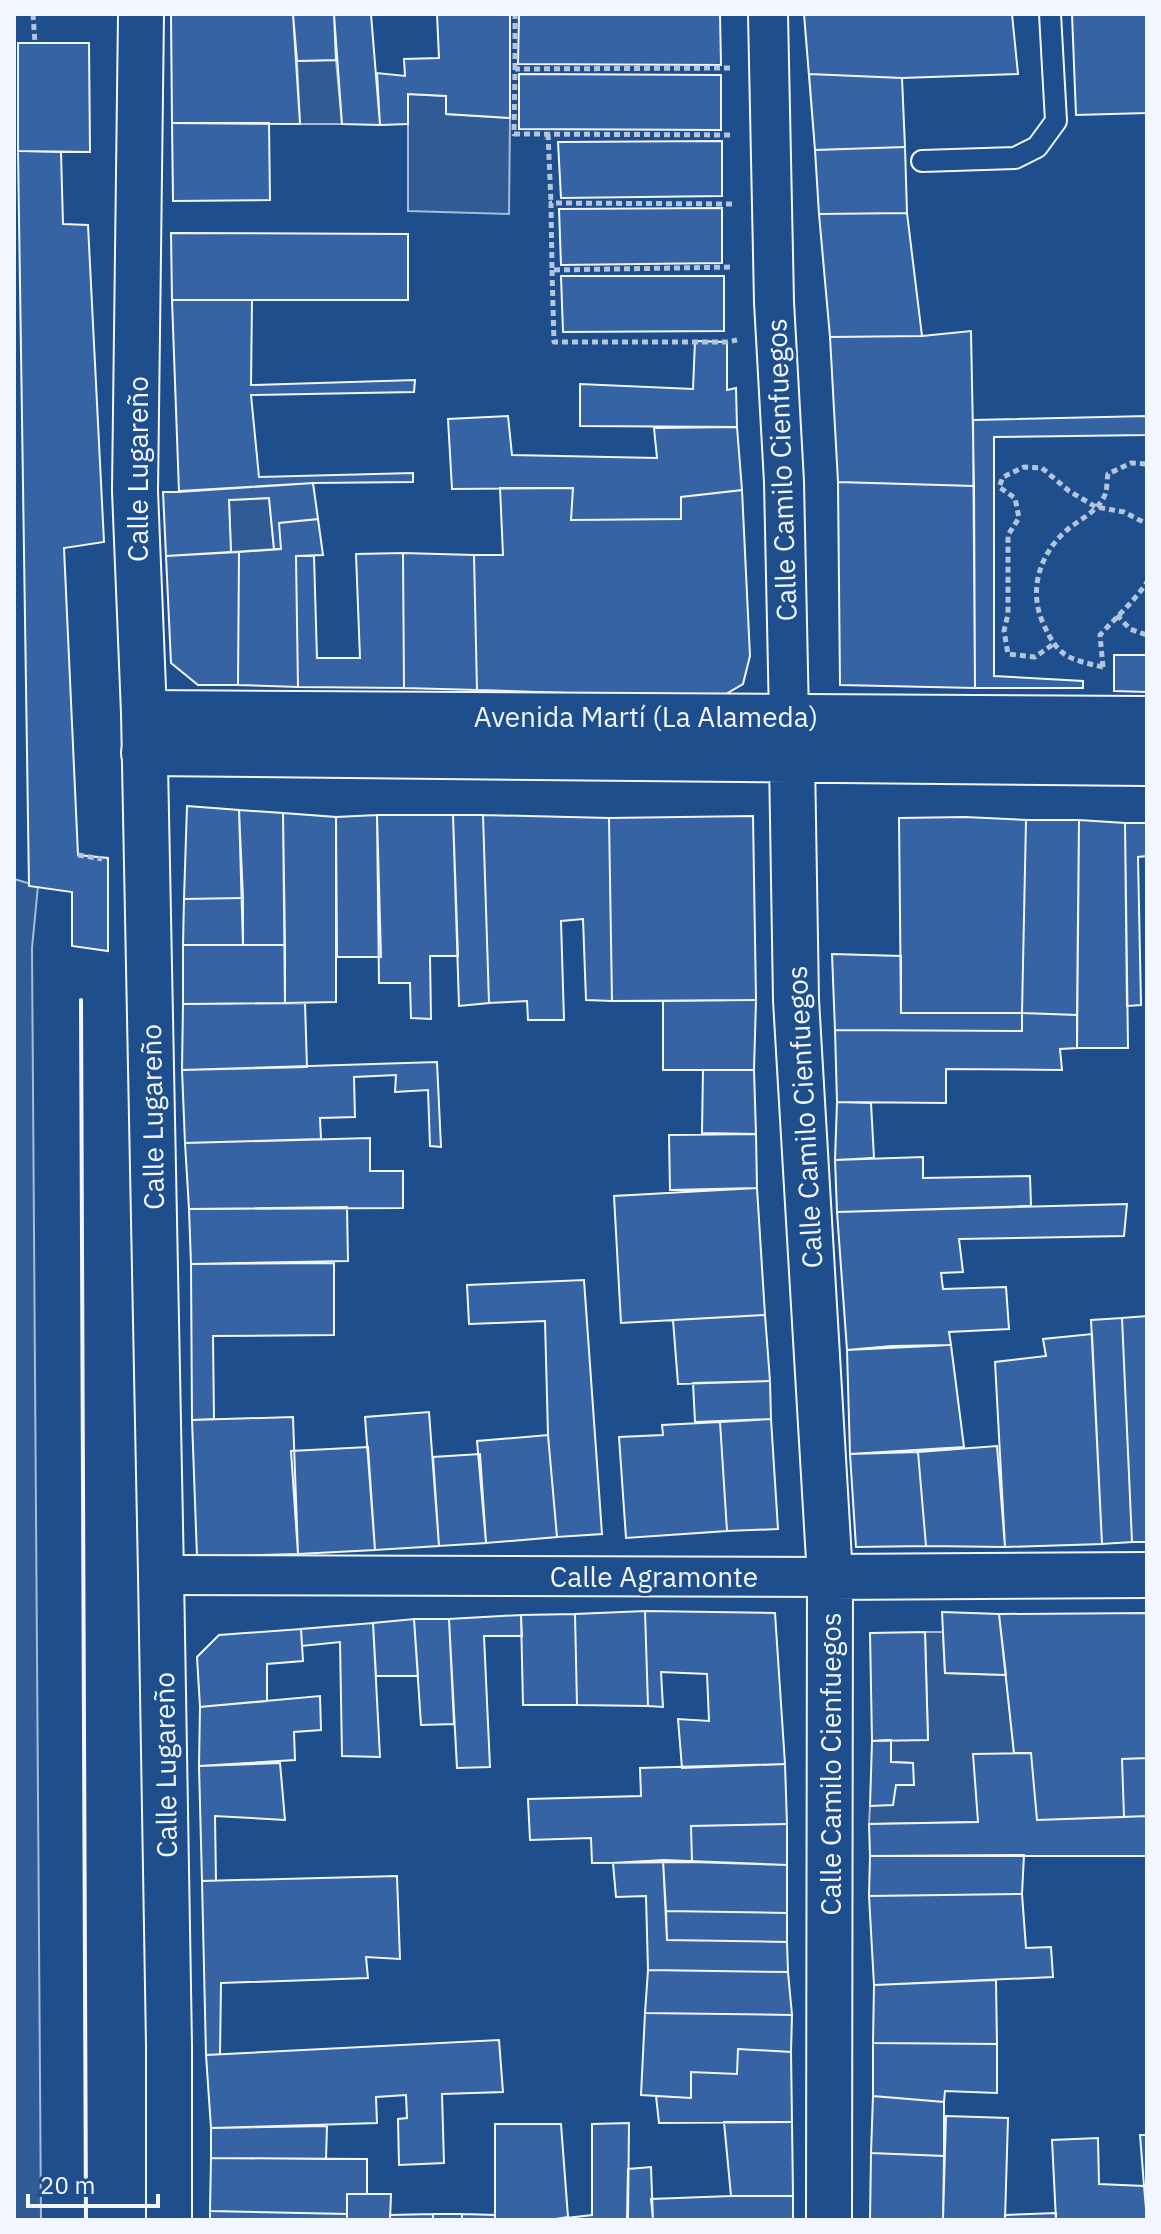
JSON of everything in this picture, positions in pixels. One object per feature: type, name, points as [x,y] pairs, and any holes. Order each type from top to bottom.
[{"type":"main road","name":"Calle Lugareño","points":[[141,14],[135,491],[144,733],[161,1575],[169,2220]]},
{"type":"main road","name":"Avenida Martí (La Alameda)","points":[[144,733],[789,717],[1147,719]]},
{"type":"main road","name":"Calle Camilo Cienfuegos","points":[[789,717],[796,1000],[830,1577],[829,2220]]},
{"type":"main road","name":"Avenida Martí (La Alameda)","points":[[144,733],[792,760],[1147,763]]},
{"type":"main road","name":"Calle Agramonte","points":[[830,1577],[1147,1575]]},
{"type":"street","name":"Calle Camilo Cienfuegos","points":[[768,14],[774,302],[784,482],[789,717]]},
{"type":"street","name":"Calle Agramonte","points":[[161,1575],[830,1577]]},
{"type":"lane","points":[[922,161],[1015,158],[1037,147],[1056,121],[1050,14]]},
{"type":"path","points":[[33,14],[35,43]]},
{"type":"path","points":[[515,14],[514,134],[742,135]]},
{"type":"path","points":[[515,69],[741,68]]},
{"type":"path","points":[[548,134],[554,342],[727,342],[747,338]]},
{"type":"path","points":[[551,203],[742,204]]},
{"type":"path","points":[[552,270],[743,267]]},
{"type":"path","points":[[1147,464],[1131,463],[1108,474],[1106,494],[1096,507],[1050,549],[1038,572],[1034,594],[1052,645],[1073,660],[1103,667],[1100,635],[1147,582]]},
{"type":"path","points":[[1052,645],[1035,657],[1008,654],[1004,631],[1008,614],[1008,535],[1019,518],[1015,498],[999,487],[1003,477],[1024,467],[1042,468],[1069,491],[1096,507],[1124,512],[1147,524]]},
{"type":"path","points":[[1117,615],[1130,629],[1147,635]]},
{"type":"shaded area","points":[[336,60],[342,124],[300,124],[297,61]]},
{"type":"shaded area","points":[[408,94],[446,96],[447,114],[510,118],[509,214],[408,211]]},
{"type":"shaded area","points":[[269,498],[274,549],[231,552],[229,500]]},
{"type":"shaded area","points":[[14,879],[38,886],[32,948],[41,2220],[14,2220]]},
{"type":"shaded area","points":[[925,1632],[943,1632],[945,1673],[1006,1675],[1014,1753],[978,1822],[869,1824],[870,1806],[896,1785],[913,1785],[913,1763],[891,1762],[891,1740],[928,1739]]},
{"type":"building","points":[[171,14],[293,14],[300,124],[172,123]]},
{"type":"building","points":[[293,14],[334,14],[336,60],[297,61]]},
{"type":"building","points":[[334,14],[371,14],[380,125],[342,124]]},
{"type":"building","points":[[437,14],[510,14],[510,118],[446,114],[446,96],[408,94],[408,124],[380,125],[377,73],[405,76],[404,59],[439,58]]},
{"type":"building","points":[[519,14],[720,14],[721,65],[518,64]]},
{"type":"building","points":[[804,14],[1012,14],[1018,74],[902,78],[905,147],[815,150]]},
{"type":"building","points":[[1072,14],[1147,14],[1147,113],[1076,115]]},
{"type":"building","points":[[18,43],[89,43],[90,152],[18,151]]},
{"type":"building","points":[[519,74],[721,75],[721,130],[519,129]]},
{"type":"building","points":[[809,74],[902,78],[905,147],[815,150]]},
{"type":"building","points":[[172,123],[269,123],[270,200],[173,201]]},
{"type":"building","points":[[722,141],[722,196],[561,198],[558,142]]},
{"type":"building","points":[[905,147],[907,213],[819,214],[815,150]]},
{"type":"building","points":[[18,151],[61,152],[63,224],[88,225],[104,542],[64,548],[78,855],[108,858],[108,951],[72,946],[72,892],[29,886]]},
{"type":"building","points":[[722,208],[722,263],[561,265],[559,209]]},
{"type":"building","points":[[907,213],[922,336],[830,337],[819,214]]},
{"type":"building","points":[[171,233],[408,234],[408,300],[172,300]]},
{"type":"building","points":[[561,276],[724,276],[724,331],[563,332]]},
{"type":"building","points":[[172,300],[252,300],[251,385],[415,380],[414,392],[251,395],[259,477],[413,473],[413,482],[313,483],[179,492]]},
{"type":"building","points":[[971,331],[974,486],[838,482],[830,337],[922,336]]},
{"type":"building","points":[[695,341],[727,342],[727,390],[736,388],[737,427],[580,426],[580,384],[693,389]]},
{"type":"building","points":[[508,416],[512,455],[657,458],[654,428],[737,427],[742,490],[681,497],[681,519],[571,520],[573,488],[452,489],[448,419]]},
{"type":"building","points":[[1147,416],[1147,435],[994,437],[994,676],[1083,681],[1083,688],[975,688],[973,420]]},
{"type":"building","points":[[838,482],[974,486],[975,688],[840,685]]},
{"type":"building","points":[[313,483],[318,519],[279,523],[281,549],[274,549],[269,498],[229,500],[231,552],[166,556],[163,492]]},
{"type":"building","points":[[500,488],[573,488],[571,520],[681,519],[681,497],[742,490],[750,656],[743,684],[719,698],[477,690],[474,555],[503,555]]},
{"type":"building","points":[[318,519],[323,555],[296,556],[298,687],[238,685],[239,552],[281,549],[279,523]]},
{"type":"building","points":[[239,552],[238,685],[198,685],[171,663],[166,556]]},
{"type":"building","points":[[403,553],[404,688],[298,687],[296,556],[314,556],[317,658],[360,658],[356,554]]},
{"type":"building","points":[[403,553],[474,555],[477,690],[404,688]]},
{"type":"building","points":[[403,553],[404,688],[298,687],[296,556],[314,556],[317,658],[360,658],[356,554]]},
{"type":"building","points":[[1114,655],[1147,655],[1147,692],[1114,691]]},
{"type":"building","points":[[187,806],[239,810],[243,898],[184,899]]},
{"type":"building","points":[[239,810],[283,813],[285,945],[243,945]]},
{"type":"building","points":[[283,813],[336,817],[336,1002],[285,1003]]},
{"type":"building","points":[[377,815],[453,815],[458,956],[430,956],[431,1019],[411,1018],[410,983],[379,983]]},
{"type":"building","points":[[377,815],[381,957],[337,957],[336,817]]},
{"type":"building","points":[[453,815],[483,815],[489,1003],[459,1006]]},
{"type":"building","points":[[483,815],[609,818],[612,1001],[586,1000],[583,919],[561,921],[564,1020],[528,1020],[527,1001],[489,1003]]},
{"type":"building","points":[[753,816],[756,1000],[612,1001],[609,818]]},
{"type":"building","points":[[899,818],[1026,820],[1022,1013],[901,1013]]},
{"type":"building","points":[[1026,820],[1079,820],[1077,1015],[1022,1013]]},
{"type":"building","points":[[1079,820],[1125,823],[1128,1048],[1077,1048]]},
{"type":"building","points":[[1125,823],[1147,823],[1147,856],[1138,857],[1141,1005],[1127,1006]]},
{"type":"building","points":[[243,898],[243,945],[183,945],[184,899]]},
{"type":"building","points":[[183,945],[285,945],[285,1003],[183,1004]]},
{"type":"building","points":[[832,954],[901,956],[901,1013],[1022,1013],[1022,1031],[835,1030]]},
{"type":"building","points":[[756,1000],[754,1070],[663,1070],[663,1001]]},
{"type":"building","points":[[305,1003],[307,1067],[182,1070],[183,1004]]},
{"type":"building","points":[[1022,1013],[1077,1015],[1077,1048],[1060,1049],[1062,1070],[946,1069],[946,1103],[837,1102],[835,1030],[1022,1031]]},
{"type":"building","points":[[437,1062],[441,1147],[430,1146],[428,1090],[395,1092],[396,1075],[354,1077],[355,1117],[320,1118],[321,1139],[185,1143],[182,1070]]},
{"type":"building","points":[[703,1070],[754,1070],[756,1134],[702,1133]]},
{"type":"building","points":[[837,1102],[871,1103],[874,1158],[835,1160]]},
{"type":"building","points":[[756,1134],[757,1188],[670,1190],[669,1135]]},
{"type":"building","points":[[370,1138],[370,1171],[403,1171],[403,1208],[189,1209],[185,1143]]},
{"type":"building","points":[[923,1157],[923,1178],[1030,1176],[1031,1206],[837,1212],[835,1160]]},
{"type":"building","points":[[757,1188],[765,1315],[621,1323],[614,1196]]},
{"type":"building","points":[[1127,1204],[1124,1236],[959,1239],[963,1272],[941,1273],[943,1289],[1006,1287],[1009,1329],[949,1332],[951,1345],[847,1350],[837,1212]]},
{"type":"building","points":[[347,1207],[348,1261],[191,1264],[189,1209]]},
{"type":"building","points":[[334,1263],[334,1335],[213,1336],[214,1419],[192,1420],[191,1264]]},
{"type":"building","points":[[584,1280],[602,1534],[557,1537],[548,1435],[545,1321],[469,1324],[467,1285]]},
{"type":"building","points":[[765,1315],[770,1381],[678,1384],[673,1320]]},
{"type":"building","points":[[1147,1316],[1147,1542],[1132,1542],[1122,1318]]},
{"type":"building","points":[[1122,1318],[1132,1542],[1102,1544],[1091,1320]]},
{"type":"building","points":[[1092,1334],[1102,1544],[1005,1547],[995,1362],[1046,1356],[1043,1339]]},
{"type":"building","points":[[951,1345],[964,1447],[850,1454],[847,1350]]},
{"type":"building","points":[[770,1381],[771,1419],[695,1422],[693,1383]]},
{"type":"building","points":[[429,1412],[439,1546],[375,1550],[365,1417]]},
{"type":"building","points":[[293,1417],[298,1554],[197,1557],[192,1420]]},
{"type":"building","points":[[771,1419],[778,1529],[727,1531],[720,1422]]},
{"type":"building","points":[[720,1422],[727,1531],[626,1538],[619,1437],[663,1435],[662,1425]]},
{"type":"building","points":[[548,1435],[557,1537],[486,1543],[477,1441]]},
{"type":"building","points":[[997,1446],[1005,1547],[926,1546],[918,1452]]},
{"type":"building","points":[[368,1447],[375,1550],[298,1554],[291,1451]]},
{"type":"building","points":[[918,1452],[926,1546],[856,1547],[850,1454]]},
{"type":"building","points":[[480,1454],[486,1543],[439,1546],[433,1457]]},
{"type":"building","points":[[645,1611],[648,1706],[577,1705],[575,1614]]},
{"type":"building","points":[[645,1611],[775,1613],[785,1764],[682,1768],[678,1719],[709,1721],[707,1674],[661,1672],[663,1707],[648,1706]]},
{"type":"building","points":[[942,1612],[999,1614],[1006,1675],[945,1673]]},
{"type":"building","points":[[1147,1613],[1147,1758],[1122,1759],[1124,1817],[1037,1820],[1031,1753],[1014,1753],[999,1614]]},
{"type":"building","points":[[575,1614],[577,1705],[523,1705],[521,1615]]},
{"type":"building","points":[[521,1615],[522,1636],[484,1636],[490,1767],[457,1768],[449,1619]]},
{"type":"building","points":[[414,1619],[418,1676],[376,1676],[373,1623]]},
{"type":"building","points":[[414,1619],[449,1619],[454,1724],[421,1725]]},
{"type":"building","points":[[373,1623],[380,1757],[342,1756],[340,1642],[302,1646],[301,1629]]},
{"type":"building","points":[[301,1629],[303,1661],[267,1664],[267,1701],[200,1707],[197,1657],[219,1635]]},
{"type":"building","points":[[925,1632],[928,1740],[872,1741],[870,1633]]},
{"type":"building","points":[[320,1696],[321,1730],[294,1732],[295,1760],[199,1766],[200,1707]]},
{"type":"building","points":[[891,1740],[891,1762],[913,1763],[914,1785],[896,1785],[893,1805],[870,1806],[872,1741]]},
{"type":"building","points":[[1031,1753],[1037,1820],[1147,1816],[1147,1856],[870,1856],[869,1824],[978,1822],[973,1754]]},
{"type":"building","points":[[1147,1758],[1147,1816],[1124,1817],[1122,1759]]},
{"type":"building","points":[[280,1763],[285,1820],[215,1816],[216,1881],[202,1881],[199,1766]]},
{"type":"building","points":[[785,1764],[787,1824],[691,1826],[692,1862],[592,1863],[591,1838],[530,1840],[528,1799],[641,1796],[640,1768]]},
{"type":"building","points":[[787,1824],[787,1865],[692,1862],[691,1826]]},
{"type":"building","points":[[1024,1855],[1022,1894],[869,1896],[870,1856]]},
{"type":"building","points":[[663,1860],[667,1940],[787,1942],[788,1972],[648,1970],[646,1896],[616,1897],[613,1863]]},
{"type":"building","points":[[663,1860],[787,1865],[787,1913],[666,1911]]},
{"type":"building","points":[[397,1876],[400,1959],[366,1957],[368,1978],[221,1983],[220,2055],[206,2055],[202,1881]]},
{"type":"building","points":[[1022,1894],[1026,1948],[1051,1947],[1053,1977],[874,1985],[869,1896]]},
{"type":"building","points":[[666,1911],[787,1913],[787,1942],[667,1940]]},
{"type":"building","points":[[648,1970],[788,1972],[792,2015],[645,2013]]},
{"type":"building","points":[[996,1980],[997,2044],[873,2043],[874,1985]]},
{"type":"building","points":[[645,2013],[792,2015],[791,2052],[738,2049],[737,2074],[691,2072],[691,2098],[641,2095]]},
{"type":"building","points":[[499,2040],[503,2092],[442,2094],[444,2163],[399,2165],[398,2119],[407,2118],[406,2095],[376,2097],[377,2123],[211,2128],[206,2055]]},
{"type":"building","points":[[873,2043],[997,2044],[997,2093],[945,2091],[944,2102],[873,2096]]},
{"type":"building","points":[[738,2049],[791,2052],[792,2122],[659,2123],[656,2096],[691,2098],[691,2072],[737,2074]]},
{"type":"building","points":[[873,2096],[944,2102],[944,2156],[871,2153]]},
{"type":"building","points":[[946,2116],[1008,2118],[1005,2220],[943,2220]]},
{"type":"building","points":[[724,2122],[792,2122],[793,2196],[731,2196]]},
{"type":"building","points":[[629,2123],[628,2220],[549,2220],[592,2215],[592,2124]]},
{"type":"building","points":[[495,2124],[561,2124],[568,2217],[495,2220]]},
{"type":"building","points":[[327,2126],[326,2159],[211,2158],[211,2128]]},
{"type":"building","points":[[1140,2135],[1147,2135],[1147,2216],[1144,2186]]},
{"type":"building","points":[[1098,2138],[1099,2184],[1144,2186],[1147,2220],[1056,2220],[1052,2140]]},
{"type":"building","points":[[871,2153],[944,2156],[943,2220],[870,2220]]},
{"type":"building","points":[[211,2158],[367,2159],[367,2194],[347,2194],[347,2214],[210,2211]]},
{"type":"building","points":[[651,2167],[653,2220],[627,2220],[628,2169]]},
{"type":"building","points":[[347,2194],[391,2194],[390,2220],[347,2220]]},
{"type":"building","points":[[793,2196],[793,2220],[653,2220],[651,2199]]},
{"type":"building","points":[[210,2211],[347,2214],[347,2220],[210,2220]]},
{"type":"building","points":[[1056,2213],[1056,2220],[1005,2220],[1005,2215]]},
{"type":"building","points":[[433,2214],[462,2214],[462,2220],[433,2220]]},
{"type":"building","points":[[433,2214],[433,2220],[390,2220],[390,2215]]},
{"type":"building","points":[[462,2214],[495,2215],[495,2220],[462,2220]]},
{"type":"wall","points":[[81,1000],[86,2220]]}]
